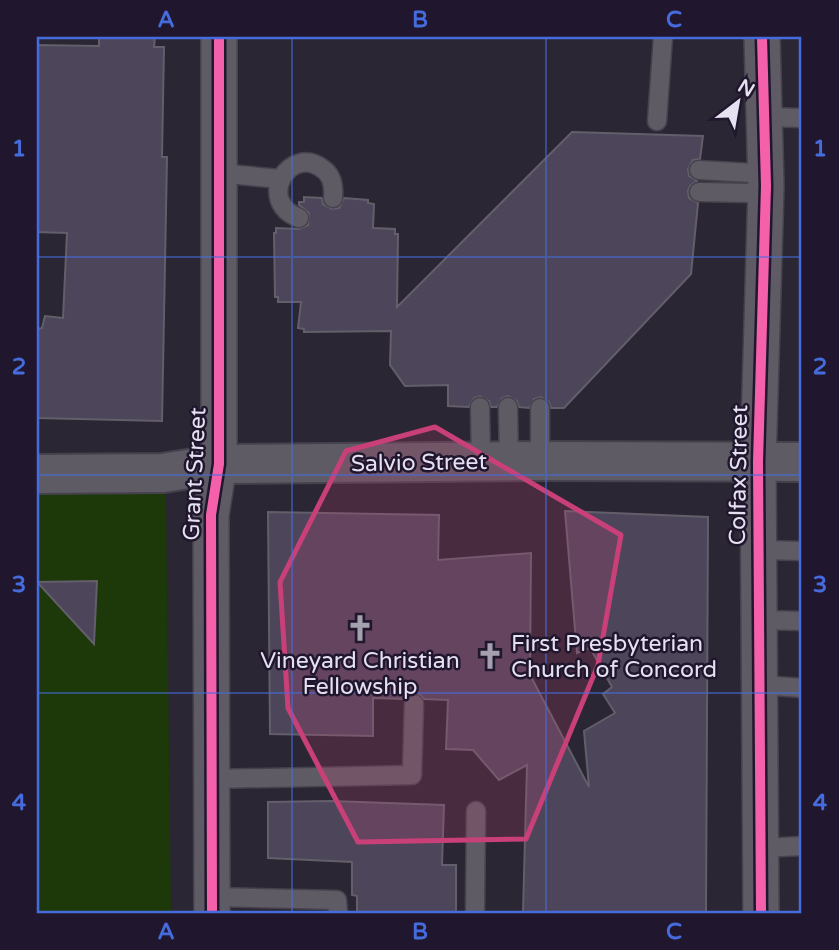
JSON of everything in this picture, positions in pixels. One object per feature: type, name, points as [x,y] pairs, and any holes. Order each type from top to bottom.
[{"type":"street","name":"Grant Street","points":[[212,905],[211,515],[219,464],[219,37]]},
{"type":"street","name":"Colfax Street","points":[[761,913],[758,463],[766,186],[762,37]]},
{"type":"street","name":"Salvio Street","points":[[37,474],[163,473],[219,464],[802,462]]},
{"type":"lane","points":[[657,121],[663,37]]},
{"type":"lane","points":[[764,117],[802,118]]},
{"type":"lane","points":[[299,218],[291,215],[278,195],[280,179],[293,166],[311,163],[320,166],[332,180],[333,198]]},
{"type":"lane","points":[[699,170],[751,173],[766,186],[749,193],[699,192]]},
{"type":"lane","points":[[219,173],[280,179]]},
{"type":"lane","points":[[480,407],[510,461]]},
{"type":"lane","points":[[508,407],[510,461]]},
{"type":"lane","points":[[510,461],[540,408]]},
{"type":"lane","points":[[758,550],[802,551]]},
{"type":"lane","points":[[760,620],[802,621]]},
{"type":"lane","points":[[760,685],[802,688]]},
{"type":"lane","points":[[212,779],[412,775],[414,704]]},
{"type":"lane","points":[[475,913],[476,811]]},
{"type":"lane","points":[[761,848],[802,846]]},
{"type":"lane","points":[[212,905],[337,900],[338,913]]},
{"type":"highlighted area","points":[[435,427],[621,535],[598,665],[526,839],[358,842],[288,708],[280,582],[346,451]]},
{"type":"green space","points":[[163,473],[166,502],[171,913],[37,913],[37,474]]},
{"type":"building","points":[[99,37],[155,37],[154,47],[164,47],[162,157],[167,157],[162,421],[37,418],[37,329],[42,328],[45,316],[63,318],[67,233],[37,232],[37,45],[99,46]]},
{"type":"building","points":[[572,132],[703,136],[700,159],[693,160],[688,169],[689,176],[697,181],[690,186],[689,198],[698,203],[691,274],[564,408],[551,408],[549,402],[541,397],[534,399],[529,408],[519,407],[517,401],[508,396],[502,398],[497,407],[491,407],[489,401],[480,396],[474,398],[469,407],[448,406],[448,385],[405,386],[390,365],[391,331],[304,332],[304,329],[298,328],[301,302],[278,302],[278,297],[275,297],[274,233],[276,228],[299,229],[308,225],[309,213],[299,205],[299,202],[304,202],[304,197],[322,198],[323,204],[332,209],[339,208],[344,198],[368,200],[368,203],[374,204],[373,228],[395,229],[395,234],[398,234],[397,307]]},
{"type":"building","points":[[565,511],[708,517],[706,913],[523,913],[527,765],[499,780],[473,750],[446,749],[448,700],[424,699],[414,693],[404,699],[373,698],[373,736],[270,734],[268,512],[439,515],[438,560],[531,553],[528,671],[589,787],[584,731],[615,713],[603,694],[612,687],[590,648],[577,653]]},
{"type":"building","points":[[97,581],[94,644],[37,582]]},
{"type":"building","points":[[268,802],[444,805],[442,865],[456,865],[456,913],[357,913],[357,896],[352,895],[352,862],[268,858]]},
{"type":"cycle path","points":[[212,913],[211,515],[219,464],[219,37]]},
{"type":"cycle path","points":[[761,913],[758,462],[766,186],[762,37]]},
{"type":"place","name":"Vineyard Christian Fellowship","points":[[360,628]]},
{"type":"place","name":"First Presbyterian Church of Concord","points":[[490,656]]}]
